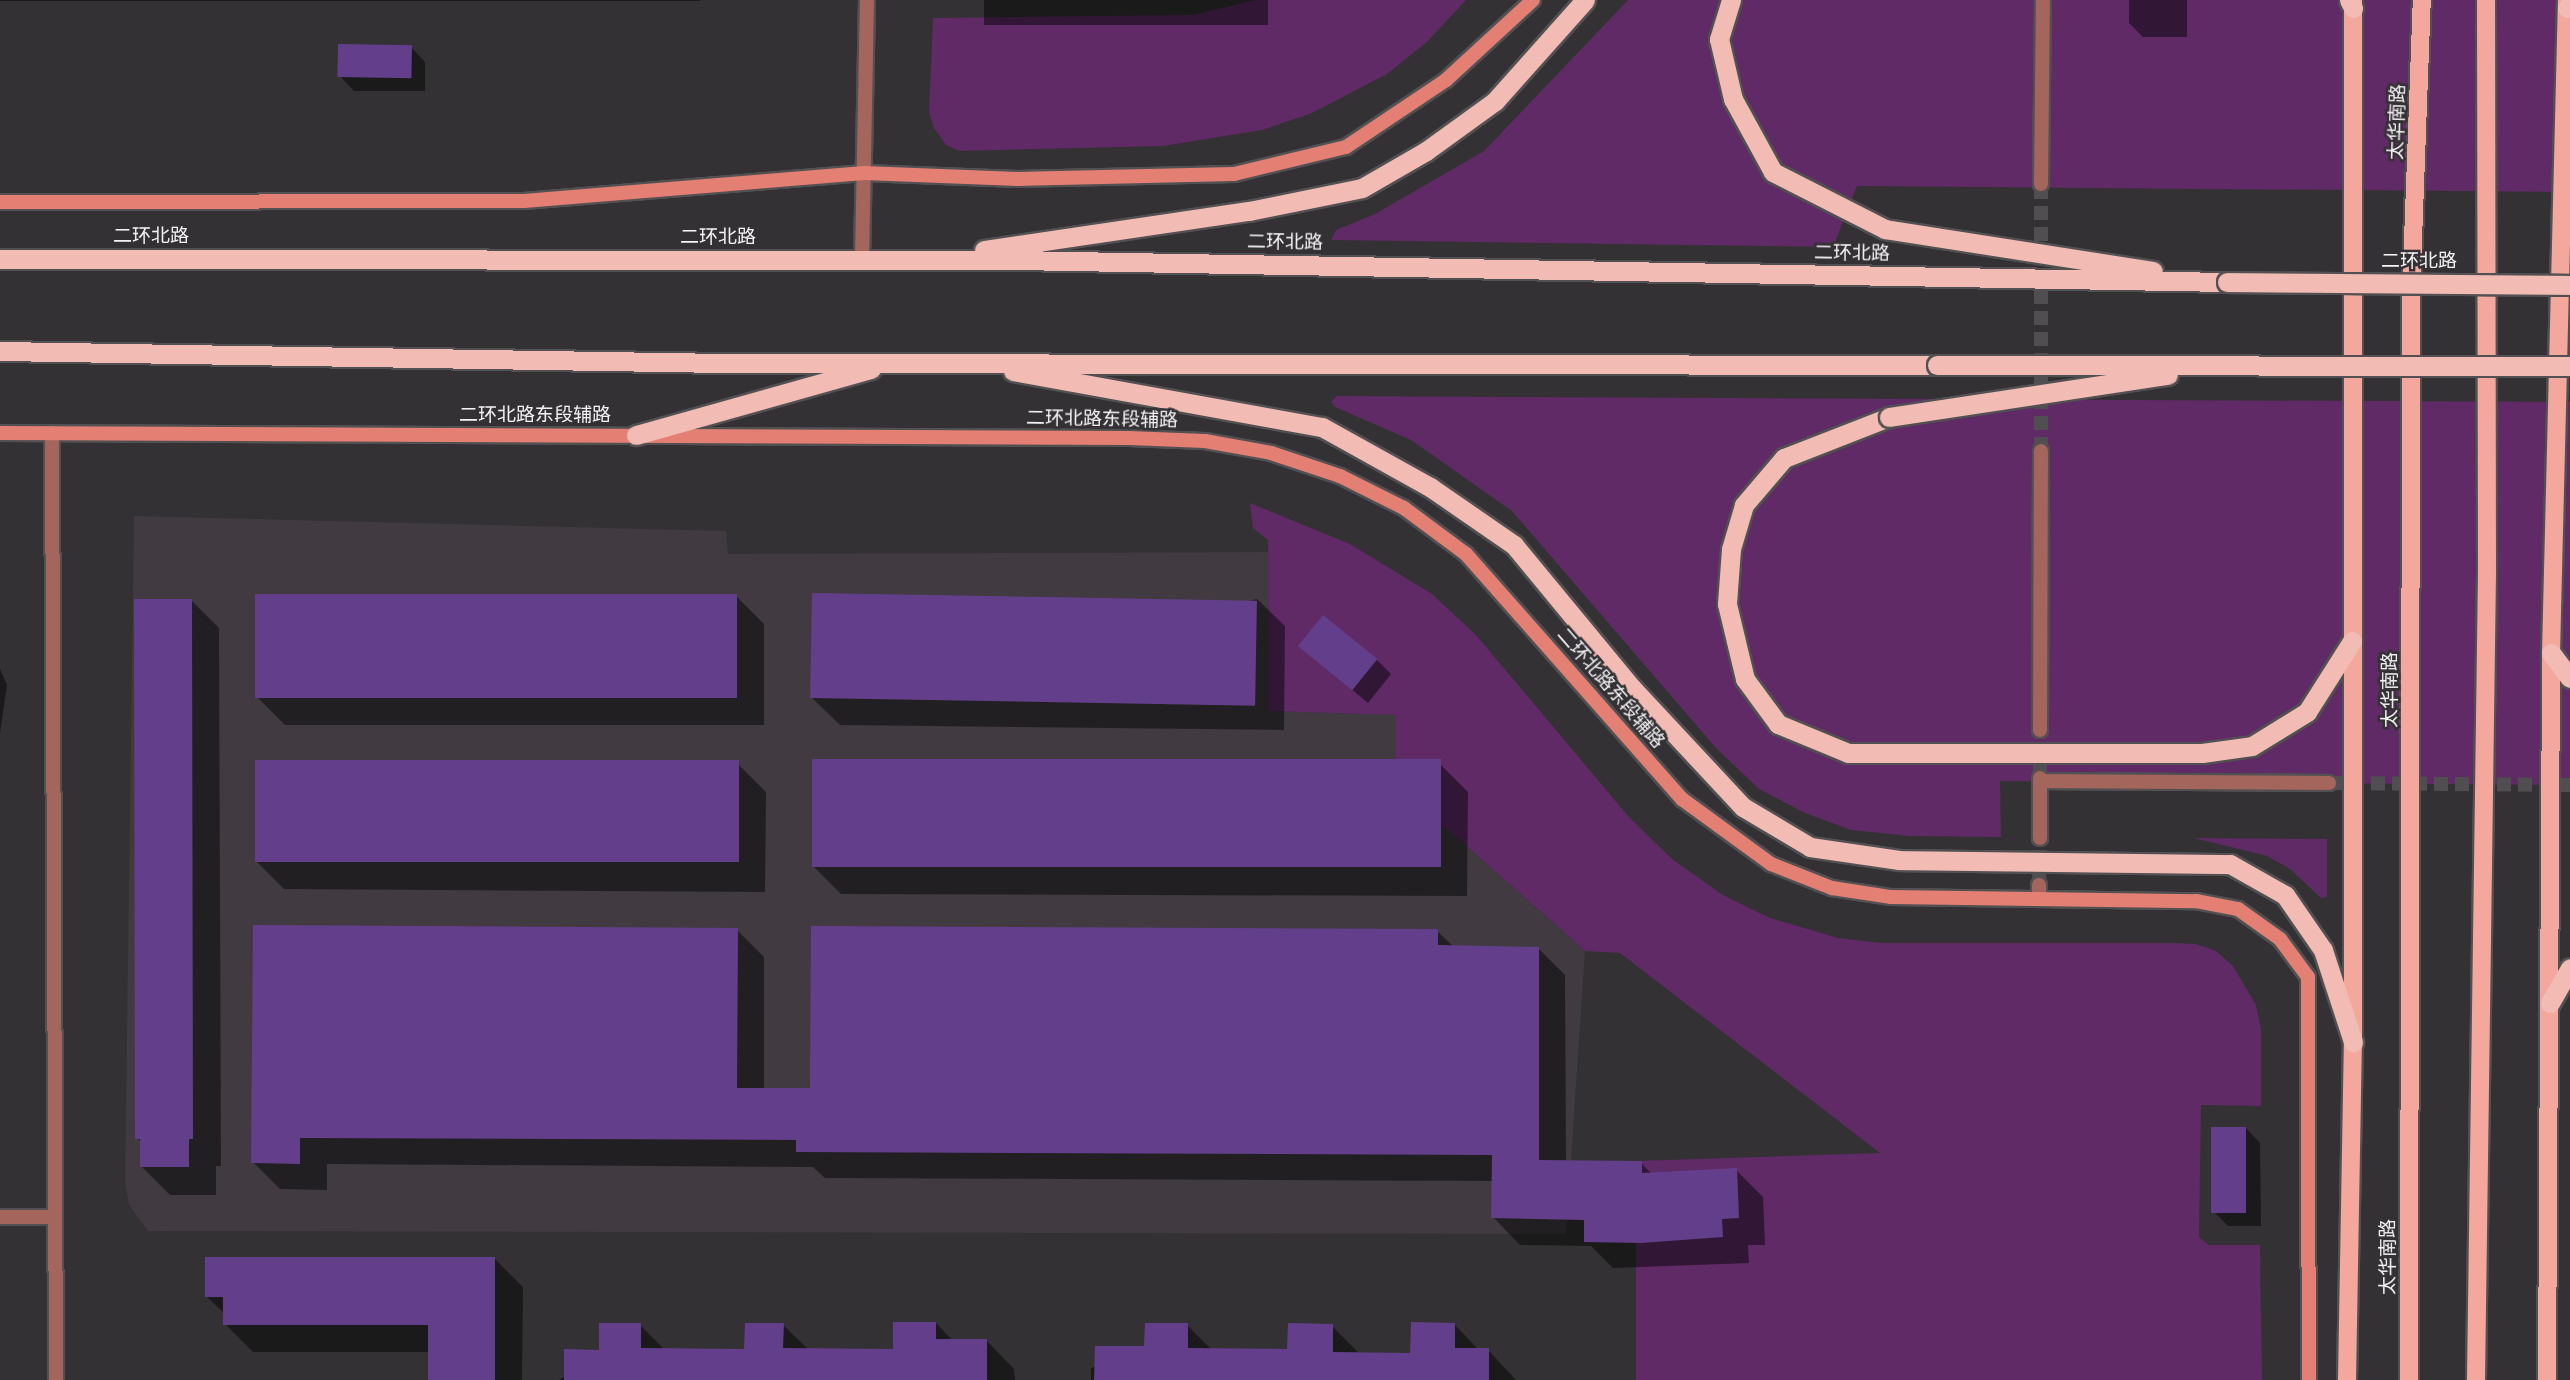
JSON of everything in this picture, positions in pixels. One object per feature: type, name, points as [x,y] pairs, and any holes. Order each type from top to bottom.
[{"type":"highway","points":[[911,260],[1249,211],[1362,188],[1426,151],[1495,101],[1585,0]]},
{"type":"highway","points":[[1731,0],[1719,39],[1733,99],[1773,172],[1885,229],[2227,282]]},
{"type":"highway","name":"二环北路","points":[[0,259],[911,260],[2227,282],[2570,285]]},
{"type":"highway","points":[[0,351],[897,362],[2570,366]]},
{"type":"highway","points":[[636,435],[897,362]]},
{"type":"highway","points":[[964,362],[1322,427],[1430,487],[1514,545],[1632,688],[1743,807],[1811,848],[1899,860],[2230,864],[2285,895],[2323,950],[2353,1042]]},
{"type":"highway","points":[[2233,365],[1889,417],[1784,458],[1744,505],[1731,549],[1727,604],[1745,679],[1778,724],[1848,753],[2214,752],[2252,746],[2306,712],[2352,641]]},
{"type":"highway","points":[[2551,653],[2570,678]]},
{"type":"highway","points":[[2550,1003],[2570,968]]},
{"type":"main road","points":[[0,202],[524,201],[864,173],[1018,179],[1234,174],[1346,147],[1446,80],[1533,0]]},
{"type":"main road","name":"太华南路","points":[[2409,1380],[2411,295],[2422,0]]},
{"type":"main road","points":[[2476,1380],[2487,568],[2486,0]]},
{"type":"main road","points":[[2347,1380],[2353,1042],[2352,3]]},
{"type":"main road","points":[[2547,1380],[2551,653],[2568,4]]},
{"type":"main road","name":"二环北路东段辅路","points":[[0,433],[636,435],[1205,441],[1271,453],[1340,475],[1404,508],[1466,554],[1682,799],[1772,864],[1832,888],[1891,897],[2039,892],[2196,901],[2238,909],[2280,939],[2308,977],[2309,1380]]},
{"type":"street","points":[[862,260],[867,0]]},
{"type":"street","points":[[2041,184],[2043,0]]},
{"type":"street","points":[[52,433],[56,1380]]},
{"type":"street","points":[[2040,451],[2040,730]]},
{"type":"street","points":[[2039,838],[2039,779],[2329,783]]},
{"type":"street","points":[[0,1217],[55,1217]]},
{"type":"shaded area","points":[[1256,0],[1466,0],[1427,42],[1387,74],[1310,114],[1262,130],[1163,146],[960,151],[946,145],[934,128],[929,112],[933,18],[1194,15]]},
{"type":"shaded area","points":[[1628,0],[2570,0],[2570,192],[1857,186],[1833,247],[1331,240],[1336,230],[1375,214],[1484,151]]},
{"type":"shaded area","points":[[1337,396],[2570,402],[2570,785],[2000,781],[2001,837],[1909,836],[1851,830],[1805,813],[1759,789],[1716,748],[1512,511],[1411,440],[1335,407],[1331,402]]},
{"type":"shaded area","points":[[1250,503],[1350,544],[1432,594],[1476,635],[1629,817],[1672,859],[1723,895],[1770,918],[1838,938],[1881,943],[2170,943],[2196,944],[2216,951],[2233,966],[2256,1005],[2261,1029],[2261,1106],[2201,1105],[2199,1237],[2209,1245],[2260,1245],[2262,1380],[1636,1380],[1636,1161],[1880,1153],[1620,953],[1585,951],[1396,784],[1396,715],[1269,711],[1268,540],[1253,528]]},
{"type":"shaded area","points":[[134,516],[726,531],[728,554],[1268,552],[1269,711],[1397,715],[1396,784],[1585,951],[1566,1234],[148,1231],[129,1205],[125,1181]]},
{"type":"shaded area","points":[[2194,838],[2327,839],[2327,897],[2321,898],[2290,869],[2267,856]]},
{"type":"building","points":[[338,44],[412,45],[411,78],[337,77]]},
{"type":"building","points":[[812,593],[1257,601],[1255,706],[810,698]]},
{"type":"building","points":[[255,594],[737,594],[737,698],[255,698]]},
{"type":"building","points":[[134,599],[192,599],[193,1139],[189,1139],[189,1167],[140,1167],[140,1139],[135,1139]]},
{"type":"building","points":[[1323,615],[1377,659],[1352,690],[1298,646]]},
{"type":"building","points":[[812,759],[1441,759],[1441,867],[812,867]]},
{"type":"building","points":[[255,760],[739,760],[739,862],[255,862]]},
{"type":"building","points":[[253,925],[738,928],[737,1088],[810,1088],[811,926],[1438,929],[1438,945],[1539,947],[1539,1160],[1642,1161],[1642,1173],[1737,1168],[1739,1218],[1722,1219],[1723,1237],[1641,1243],[1584,1242],[1584,1220],[1491,1218],[1492,1155],[796,1152],[796,1140],[300,1138],[300,1164],[251,1163]]},
{"type":"building","points":[[2211,1127],[2246,1127],[2246,1213],[2211,1213]]},
{"type":"building","points":[[205,1257],[495,1257],[495,1380],[428,1380],[428,1325],[223,1325],[223,1297],[205,1297]]},
{"type":"building","points":[[893,1322],[936,1322],[936,1339],[987,1339],[987,1380],[564,1380],[564,1349],[599,1350],[599,1323],[641,1323],[641,1348],[744,1349],[745,1323],[784,1323],[783,1348],[893,1349]]},
{"type":"building","points":[[1411,1322],[1455,1323],[1455,1348],[1489,1348],[1489,1380],[1094,1380],[1095,1346],[1144,1346],[1145,1323],[1188,1323],[1188,1348],[1287,1349],[1288,1323],[1333,1324],[1333,1352],[1410,1353]]},
{"type":"tunnel","points":[[2041,184],[2041,451]]},
{"type":"tunnel","points":[[2040,730],[2040,778]]},
{"type":"tunnel","points":[[2329,783],[2570,785]]},
{"type":"tunnel","points":[[2039,885],[2040,838]]}]
